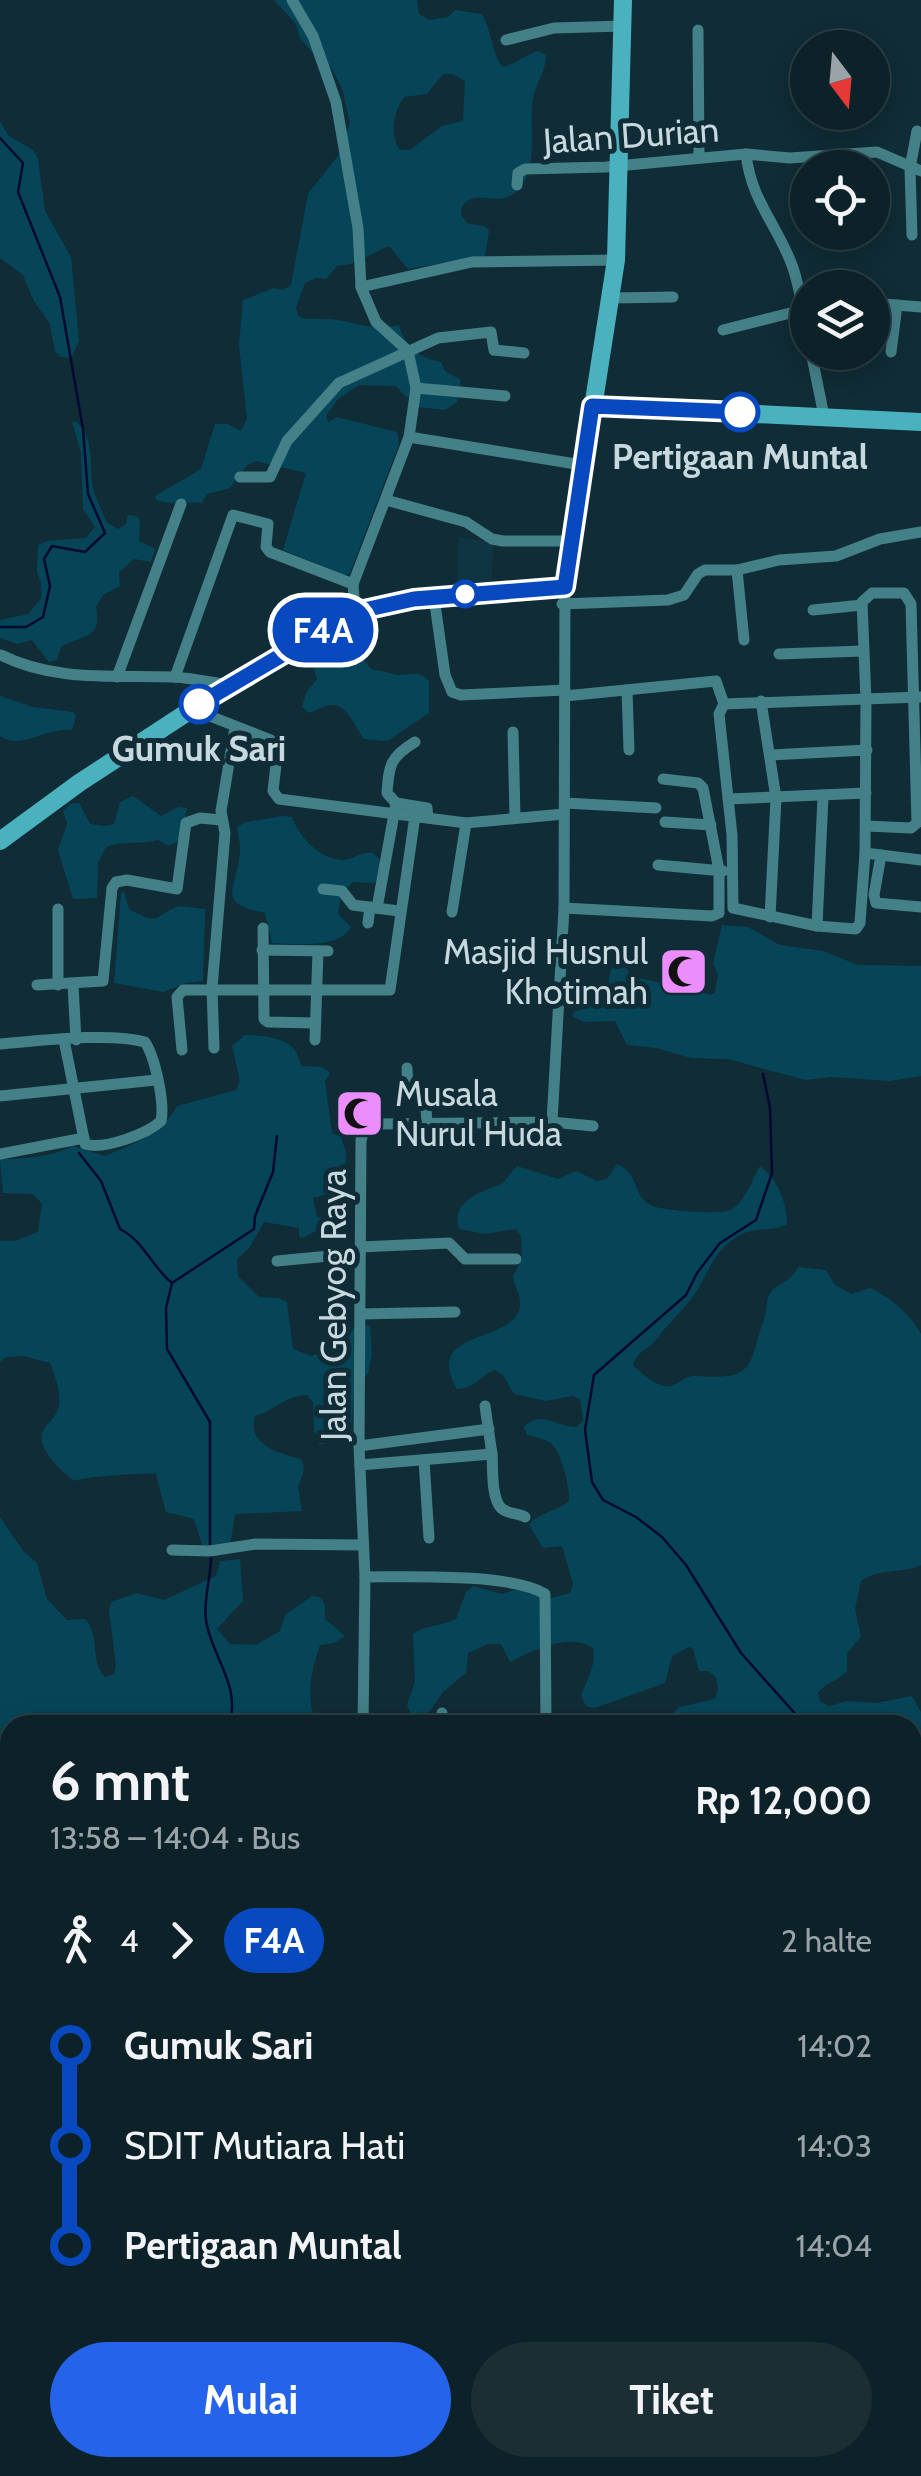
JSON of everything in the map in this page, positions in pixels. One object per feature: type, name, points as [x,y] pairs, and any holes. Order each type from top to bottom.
[{"type":"main road","points":[[0,840],[192,708],[355,612],[434,597],[564,596],[616,260],[624,0]]},
{"type":"main road","points":[[592,406],[921,422]]},
{"type":"street","points":[[292,0],[314,36],[336,102],[358,228],[360,287],[376,322],[408,351],[416,388],[410,437],[352,584],[355,612]]},
{"type":"street","points":[[506,40],[554,28],[623,26]]},
{"type":"street","points":[[698,30],[699,157]]},
{"type":"street","points":[[912,235],[917,131]]},
{"type":"street","points":[[746,154],[790,158],[877,152],[916,169]]},
{"type":"street","name":"Jalan Durian","points":[[518,185],[518,173],[525,169],[746,154],[749,179],[758,203],[773,221],[793,270]]},
{"type":"street","points":[[360,287],[472,262],[616,260]]},
{"type":"street","points":[[611,298],[673,296]]},
{"type":"street","points":[[890,305],[921,307]]},
{"type":"street","points":[[891,352],[897,305]]},
{"type":"street","points":[[723,330],[790,313]]},
{"type":"street","points":[[240,477],[270,477],[287,441],[339,383],[408,351],[438,338],[490,332],[494,350],[524,353]]},
{"type":"street","points":[[815,370],[824,416]]},
{"type":"street","points":[[416,388],[505,396]]},
{"type":"street","points":[[410,437],[582,465]]},
{"type":"street","points":[[386,500],[466,522],[492,539],[572,542]]},
{"type":"street","points":[[117,678],[182,504]]},
{"type":"street","points":[[175,678],[233,514],[268,524],[266,547],[270,552],[352,584]]},
{"type":"street","points":[[552,1122],[564,908],[564,596],[668,600],[684,595],[702,571],[836,556],[880,540],[921,532]]},
{"type":"street","points":[[737,570],[744,640]]},
{"type":"street","points":[[663,779],[698,784],[704,794],[736,910],[851,931],[860,924],[866,826],[862,605],[864,597],[872,592],[904,592],[911,604],[918,697],[916,826],[866,826]]},
{"type":"street","points":[[434,597],[445,676],[452,692],[461,695],[627,690],[716,681],[724,704],[719,714],[732,834],[719,913],[712,916],[564,908]]},
{"type":"street","points":[[814,610],[862,605]]},
{"type":"street","points":[[779,654],[863,651]]},
{"type":"street","points":[[0,655],[33,669],[229,685]]},
{"type":"street","points":[[627,690],[629,750]]},
{"type":"street","points":[[724,704],[918,697]]},
{"type":"street","points":[[761,702],[776,798],[770,916]]},
{"type":"street","points":[[182,1050],[177,997],[183,990],[390,990],[399,911],[427,808],[279,799],[273,791],[277,756],[274,744],[268,738],[192,708]]},
{"type":"street","points":[[214,1048],[212,988],[225,833],[222,820],[234,726]]},
{"type":"street","points":[[513,732],[515,817]]},
{"type":"street","points":[[368,923],[395,808],[388,793],[392,760],[415,742]]},
{"type":"street","points":[[770,755],[867,750]]},
{"type":"street","points":[[728,799],[866,794]]},
{"type":"street","points":[[817,926],[823,797]]},
{"type":"street","points":[[422,817],[466,823],[564,809],[656,808]]},
{"type":"street","points":[[38,985],[104,981],[112,888],[116,882],[128,880],[177,889],[186,822],[200,818],[222,820]]},
{"type":"street","points":[[665,822],[711,825]]},
{"type":"street","points":[[452,912],[466,823]]},
{"type":"street","points":[[865,853],[921,860]]},
{"type":"street","points":[[881,855],[874,894],[879,904],[921,907]]},
{"type":"street","points":[[658,865],[725,871]]},
{"type":"street","points":[[323,889],[342,891],[353,905],[399,911]]},
{"type":"street","points":[[58,909],[58,985]]},
{"type":"street","points":[[262,928],[264,1019],[316,1022]]},
{"type":"street","points":[[262,950],[323,951],[315,992],[315,1040]]},
{"type":"street","points":[[0,1044],[70,1040],[132,1039],[146,1042],[163,1113],[156,1126],[94,1147],[86,1144],[71,1086],[70,1040],[74,985]]},
{"type":"street","points":[[407,1068],[408,1092],[426,1109],[428,1124]]},
{"type":"street","points":[[0,1096],[156,1080]]},
{"type":"street","name":"Jalan Gebyog Raya","points":[[363,1715],[365,1577],[359,1446],[364,1131],[377,1124],[552,1122],[593,1126]]},
{"type":"street","points":[[0,1154],[84,1138]]},
{"type":"street","points":[[276,1261],[449,1243],[465,1258],[516,1259]]},
{"type":"street","points":[[360,1314],[455,1312]]},
{"type":"street","points":[[486,1406],[487,1454],[499,1504],[506,1512],[525,1517]]},
{"type":"street","points":[[359,1446],[488,1429]]},
{"type":"street","points":[[360,1465],[487,1454]]},
{"type":"street","points":[[424,1460],[429,1538]]},
{"type":"street","points":[[172,1550],[210,1551],[256,1544],[363,1544]]},
{"type":"street","points":[[365,1577],[510,1583],[545,1594],[546,1715]]},
{"type":"shaded area","points":[[274,0],[417,0],[419,14],[429,20],[448,17],[455,10],[482,14],[502,67],[538,51],[546,55],[533,99],[531,154],[524,182],[504,198],[477,197],[462,206],[461,215],[467,223],[489,231],[485,256],[408,269],[389,246],[351,264],[337,266],[326,279],[305,283],[296,307],[298,316],[376,327],[399,325],[414,351],[441,362],[445,371],[461,380],[457,402],[445,410],[418,407],[395,386],[359,385],[338,399],[326,416],[328,422],[337,417],[397,432],[399,444],[350,573],[345,575],[283,550],[306,473],[256,461],[247,465],[230,488],[207,494],[202,503],[166,502],[156,500],[155,496],[201,469],[215,424],[228,424],[241,431],[247,419],[239,345],[243,300],[291,285],[308,194],[340,153],[350,123],[342,88],[331,67],[320,62],[300,38],[296,24]],"holes":[[[443,74],[465,81],[463,121],[442,126],[410,150],[400,150],[394,124],[404,97],[427,94]]]},
{"type":"shaded area","points":[[0,122],[9,136],[33,150],[38,159],[45,211],[71,257],[79,341],[71,358],[61,357],[55,351],[50,324],[23,275],[0,258]]},
{"type":"shaded area","points":[[72,422],[77,422],[86,436],[93,488],[106,522],[118,529],[126,524],[128,515],[137,516],[139,541],[155,549],[151,562],[134,559],[119,572],[120,586],[103,595],[96,606],[94,631],[61,647],[57,660],[49,662],[32,640],[17,644],[0,638],[0,620],[28,614],[41,599],[38,545],[86,538],[95,527],[83,509],[81,452]]},
{"type":"shaded area","points":[[458,537],[494,542],[491,585],[457,583]]},
{"type":"shaded area","points":[[357,624],[361,627],[362,655],[373,670],[417,674],[429,681],[429,713],[387,741],[364,739],[339,707],[326,706],[309,713],[302,707],[306,693],[317,679],[314,670],[321,641]]},
{"type":"shaded area","points":[[0,696],[33,707],[73,712],[76,716],[72,730],[8,740],[0,736]]},
{"type":"shaded area","points":[[133,796],[161,816],[178,807],[187,808],[180,840],[169,846],[158,840],[106,847],[98,863],[97,898],[73,899],[58,850],[67,824],[63,811],[70,804],[79,803],[90,824],[105,826],[114,824],[120,802]]},
{"type":"shaded area","points":[[292,817],[305,839],[326,856],[342,860],[373,853],[380,860],[382,873],[375,883],[353,882],[341,895],[338,914],[351,927],[337,939],[316,944],[272,943],[265,913],[234,899],[240,849],[237,827]]},
{"type":"shaded area","points":[[124,891],[129,909],[147,918],[156,918],[179,906],[205,909],[203,981],[164,992],[114,983]]},
{"type":"shaded area","points":[[722,925],[748,927],[780,945],[823,951],[858,965],[921,966],[921,1076],[890,1081],[832,1077],[805,1080],[728,1059],[691,1058],[627,1045],[615,1021],[584,1022],[572,1016],[604,1002],[613,960],[621,956],[631,976],[711,995],[718,975],[713,963]]},
{"type":"shaded area","points":[[245,1035],[285,1042],[295,1050],[302,1066],[322,1067],[330,1073],[325,1081],[332,1133],[341,1137],[346,1153],[344,1193],[313,1198],[317,1217],[344,1220],[345,1225],[339,1231],[316,1231],[303,1238],[299,1237],[299,1228],[264,1222],[250,1247],[237,1259],[238,1276],[259,1297],[287,1302],[293,1349],[311,1356],[344,1345],[355,1325],[370,1326],[372,1354],[368,1373],[354,1390],[350,1441],[319,1444],[314,1431],[313,1402],[307,1395],[255,1416],[253,1426],[260,1441],[303,1463],[298,1487],[302,1511],[235,1514],[230,1545],[220,1547],[202,1545],[194,1519],[166,1512],[156,1474],[74,1481],[45,1451],[42,1436],[57,1413],[60,1398],[50,1363],[24,1356],[6,1357],[0,1362],[0,1241],[15,1241],[38,1232],[42,1204],[33,1194],[3,1193],[0,1159],[38,1157],[73,1146],[105,1156],[136,1142],[164,1124],[177,1106],[236,1090],[240,1081],[232,1046]]},
{"type":"shaded area","points":[[617,1164],[629,1173],[640,1196],[650,1205],[728,1211],[747,1192],[760,1166],[776,1184],[785,1207],[787,1224],[747,1232],[727,1245],[690,1301],[637,1357],[633,1366],[657,1384],[668,1386],[691,1376],[730,1376],[740,1372],[751,1359],[769,1295],[798,1267],[826,1270],[835,1285],[852,1294],[870,1288],[878,1292],[906,1313],[917,1327],[921,1334],[921,1565],[875,1574],[861,1581],[855,1609],[861,1637],[847,1653],[847,1671],[818,1693],[820,1701],[829,1706],[912,1696],[921,1715],[671,1715],[679,1707],[715,1699],[718,1690],[716,1677],[699,1671],[689,1647],[672,1656],[665,1683],[595,1708],[586,1706],[581,1696],[592,1667],[593,1648],[563,1642],[510,1662],[501,1644],[488,1644],[468,1653],[466,1673],[443,1692],[430,1711],[412,1715],[407,1705],[415,1682],[413,1634],[456,1619],[466,1592],[473,1586],[502,1594],[530,1585],[547,1599],[570,1593],[573,1584],[562,1546],[543,1548],[529,1525],[569,1501],[565,1471],[552,1444],[527,1435],[524,1427],[543,1419],[577,1427],[583,1420],[580,1399],[572,1396],[546,1401],[514,1394],[503,1375],[495,1370],[470,1386],[457,1389],[449,1370],[451,1356],[459,1346],[514,1319],[520,1303],[513,1276],[522,1259],[521,1235],[515,1229],[485,1234],[459,1229],[459,1211],[470,1199],[502,1184],[517,1166],[558,1179],[576,1171],[597,1181],[607,1179]]},
{"type":"shaded area","points":[[0,1517],[23,1551],[37,1563],[47,1599],[67,1620],[85,1619],[90,1625],[97,1663],[105,1677],[114,1674],[116,1665],[111,1602],[137,1593],[164,1600],[216,1576],[220,1561],[240,1559],[243,1601],[217,1629],[230,1644],[256,1645],[280,1631],[285,1615],[312,1596],[320,1597],[325,1605],[325,1619],[345,1636],[320,1645],[310,1694],[313,1715],[0,1715]]},
{"type":"waterway","points":[[0,138],[23,163],[18,192],[60,297],[83,429],[88,494],[105,533],[85,552],[52,546],[44,559],[50,586],[43,617],[26,627],[0,627]]},
{"type":"waterway","points":[[763,1074],[770,1108],[772,1173],[756,1220],[720,1243],[686,1295],[594,1375],[585,1430],[592,1482],[603,1500],[636,1517],[662,1537],[686,1565],[741,1653],[796,1715]]},
{"type":"waterway","points":[[210,1544],[210,1422],[167,1349],[166,1308],[172,1283],[254,1229],[255,1216],[273,1172],[277,1136]]},
{"type":"waterway","points":[[79,1153],[101,1181],[120,1229],[136,1241],[171,1282]]},
{"type":"waterway","points":[[211,1557],[206,1620],[229,1684],[231,1715]]},
{"type":"bus line","name":"F4A","points":[[199,704],[355,612],[414,599],[565,587],[592,406],[740,412]]},
{"type":"place","name":"Pertigaan Muntal","points":[[740,412]]},
{"type":"place","name":"Gumuk Sari","points":[[199,704]]},
{"type":"place","name":"Masjid Husnul Khotimah","points":[[683,971]]},
{"type":"place","name":"Musala Nurul Huda","points":[[360,1113]]}]
